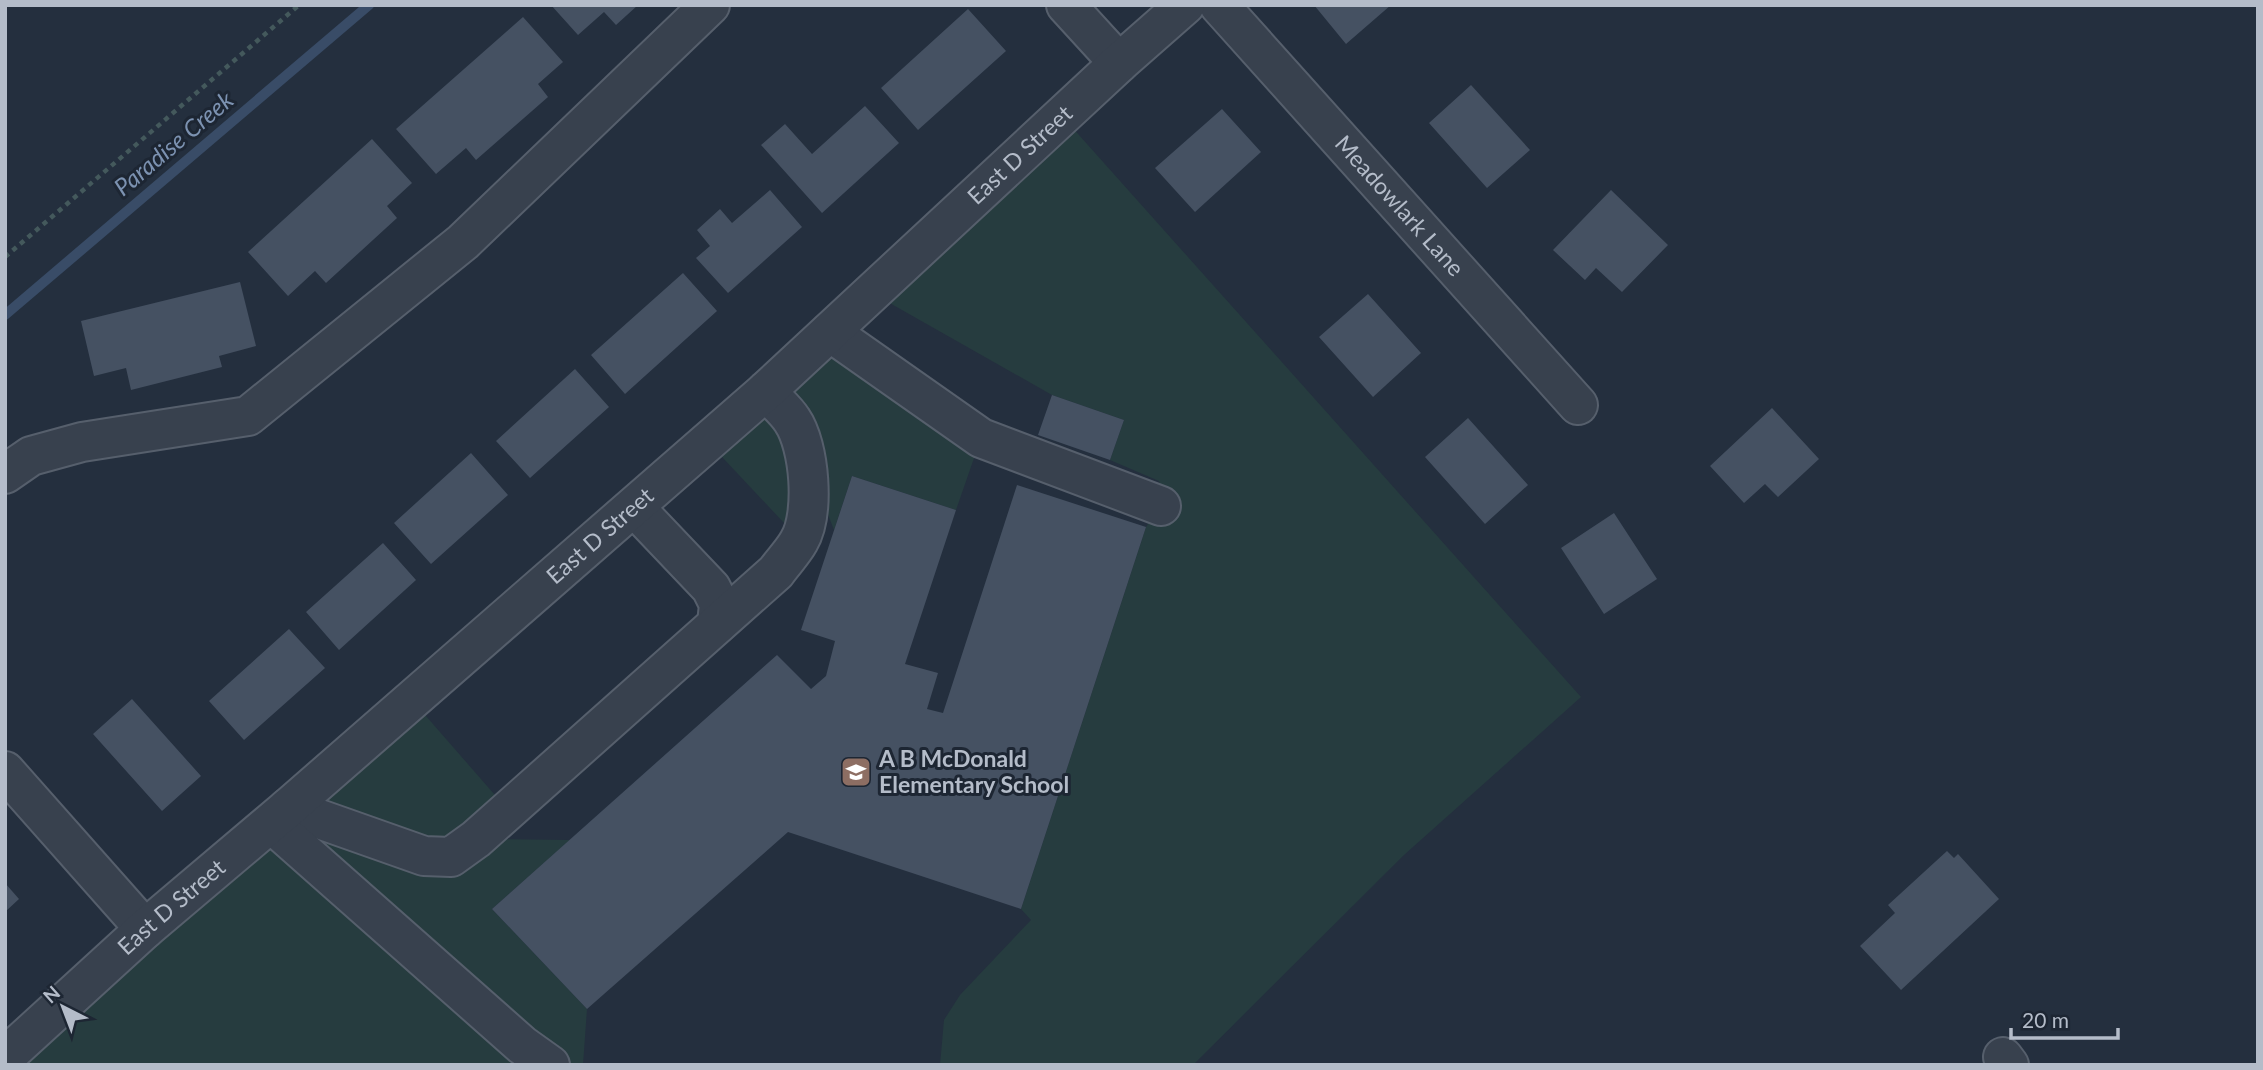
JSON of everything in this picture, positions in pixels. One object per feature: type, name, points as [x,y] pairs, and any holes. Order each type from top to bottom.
[{"type":"street","points":[[5,474],[31,456],[82,442],[247,416],[463,242],[710,5]]},
{"type":"street","points":[[1066,5],[1119,63]]},
{"type":"street","name":"East D Street","points":[[5,1058],[145,929],[280,815],[766,391],[1185,5]]},
{"type":"street","name":"Meadowlark Lane","points":[[1219,5],[1578,405]]},
{"type":"street","points":[[830,332],[981,438],[1161,506]]},
{"type":"street","points":[[280,815],[424,856],[452,858],[476,839],[714,606],[743,584],[776,572],[800,540],[808,514],[808,482],[803,451],[793,421],[766,391]]},
{"type":"street","points":[[634,507],[714,606]]},
{"type":"street","points":[[5,771],[145,929]]},
{"type":"street","points":[[280,815],[523,1045],[550,1065]]},
{"type":"path","points":[[5,257],[299,5]]},
{"type":"green space","points":[[1062,116],[1581,697],[1404,855],[1193,1065],[940,1065],[944,1020],[960,995],[1031,920],[1021,909],[1146,527],[1161,500],[1161,488],[1159,481],[1110,460],[1124,420],[1052,395],[872,293]]},
{"type":"green space","points":[[830,332],[981,438],[956,510],[852,476],[834,530],[805,455],[800,540],[708,442]]},
{"type":"green space","points":[[412,700],[508,810],[477,839],[570,840],[492,909],[587,1009],[583,1065],[5,1065]]},
{"type":"building","points":[[551,5],[638,5],[616,25],[604,12],[578,35]]},
{"type":"building","points":[[1314,5],[1391,5],[1346,44]]},
{"type":"building","points":[[968,9],[1006,51],[918,130],[881,88]]},
{"type":"building","points":[[523,17],[563,62],[538,84],[548,97],[476,160],[466,148],[436,174],[396,129]]},
{"type":"building","points":[[1471,85],[1530,150],[1487,188],[1429,123]]},
{"type":"building","points":[[865,106],[899,143],[822,213],[761,145],[785,124],[812,154]]},
{"type":"building","points":[[1222,109],[1261,152],[1195,212],[1155,168]]},
{"type":"building","points":[[372,139],[412,183],[387,206],[397,218],[326,283],[315,271],[288,296],[248,252]]},
{"type":"building","points":[[770,190],[802,227],[728,293],[696,258],[710,246],[697,230],[720,209],[732,223]]},
{"type":"building","points":[[1611,190],[1668,245],[1622,292],[1596,268],[1585,280],[1553,250]]},
{"type":"building","points":[[683,273],[717,311],[625,394],[591,355]]},
{"type":"building","points":[[240,282],[256,346],[219,356],[222,367],[131,390],[126,368],[94,376],[81,321]]},
{"type":"building","points":[[1368,294],[1421,353],[1373,397],[1319,337]]},
{"type":"building","points":[[575,369],[609,407],[530,478],[496,441]]},
{"type":"building","points":[[1052,395],[1124,420],[1110,460],[1038,435]]},
{"type":"building","points":[[1772,408],[1819,459],[1778,497],[1765,484],[1744,503],[1710,466]]},
{"type":"building","points":[[1468,418],[1528,485],[1485,524],[1425,457]]},
{"type":"building","points":[[471,453],[508,495],[431,564],[394,523]]},
{"type":"building","name":"A B McDonald Elementary School","points":[[852,476],[956,510],[905,664],[938,673],[927,709],[943,713],[1017,485],[1146,527],[1021,909],[788,832],[587,1009],[492,909],[777,655],[811,689],[826,676],[835,641],[801,630]]},
{"type":"building","points":[[1614,513],[1657,579],[1604,614],[1561,548]]},
{"type":"building","points":[[383,543],[416,580],[339,650],[306,612]]},
{"type":"building","points":[[289,629],[325,668],[244,740],[209,701]]},
{"type":"building","points":[[132,699],[201,776],[162,811],[93,734]]},
{"type":"building","points":[[1947,851],[1954,858],[1958,854],[1999,899],[1901,990],[1860,946],[1895,913],[1888,905]]},
{"type":"building","points":[[5,883],[19,899],[5,912]]},
{"type":"waterway","name":"Paradise Creek","points":[[5,315],[369,5]]},
{"type":"place","name":"A B McDonald Elementary School","points":[[856,772]]}]
